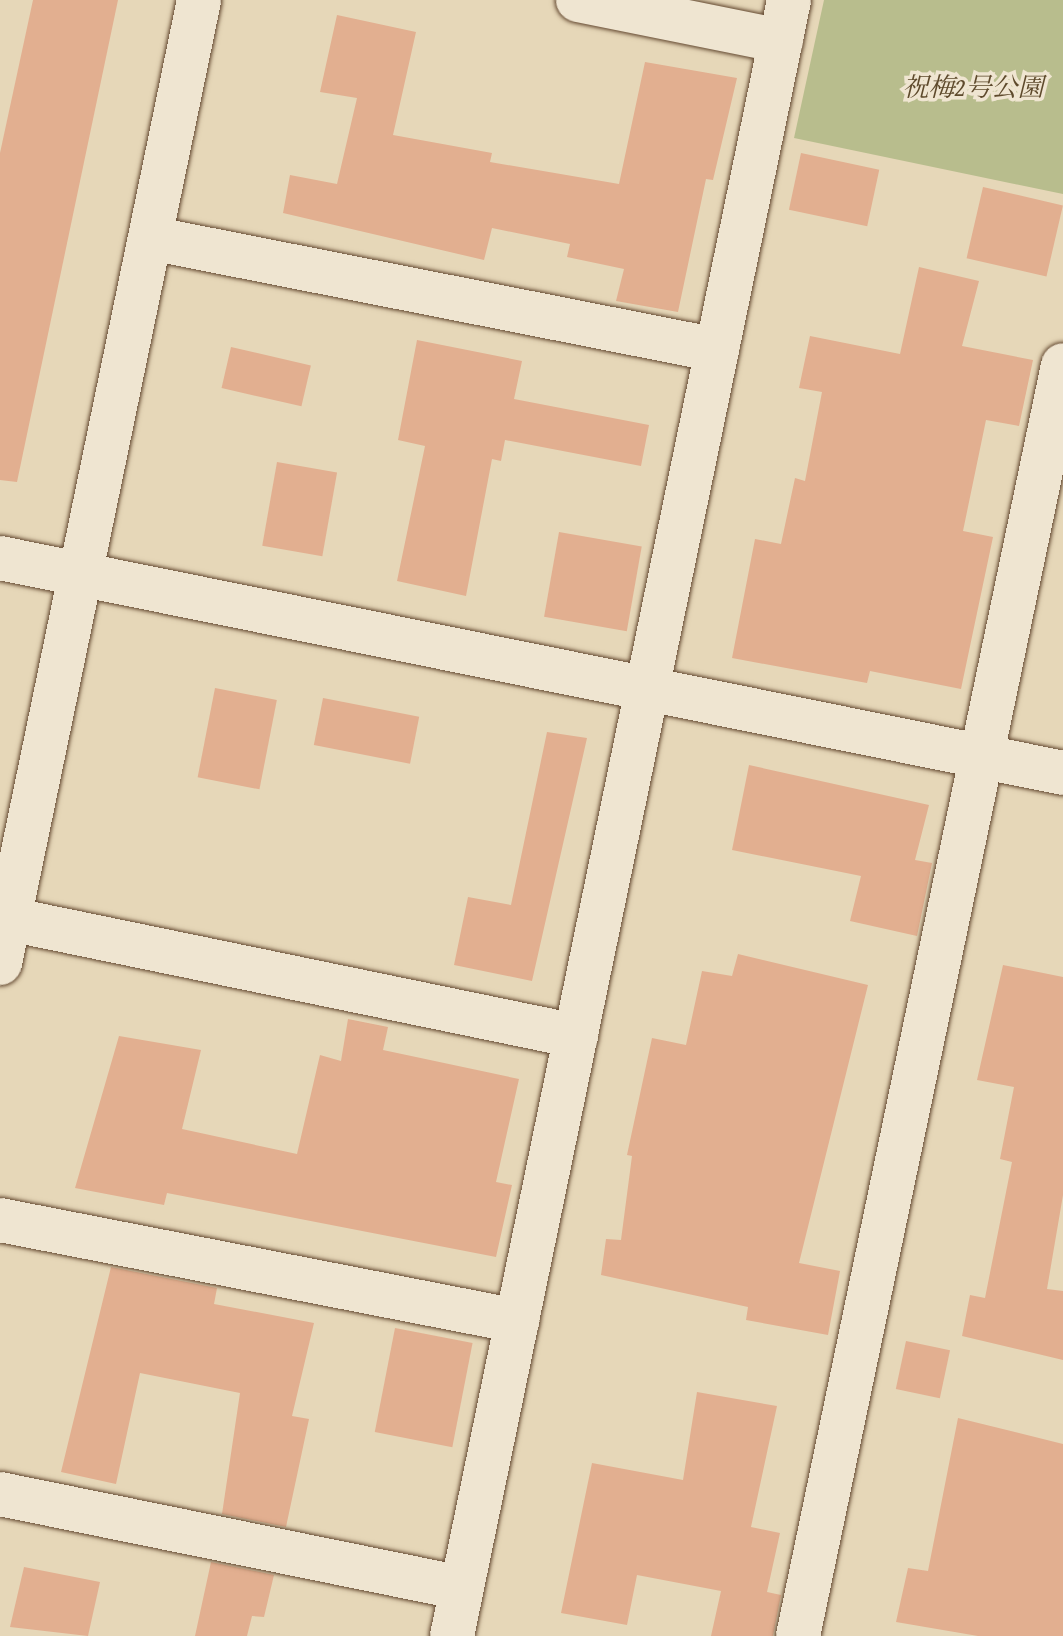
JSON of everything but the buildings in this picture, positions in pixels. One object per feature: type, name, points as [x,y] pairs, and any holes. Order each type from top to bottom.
[{"type":"street","points":[[0,963],[199,0]]},
{"type":"street","points":[[452,1636],[785,20],[578,0]]},
{"type":"street","points":[[150,238],[717,350]]},
{"type":"street","points":[[798,1636],[1063,365]]},
{"type":"street","points":[[0,558],[1063,773]]},
{"type":"street","points":[[9,919],[576,1036]]},
{"type":"street","points":[[0,1220],[517,1321]]},
{"type":"street","points":[[0,1494],[462,1588]]},
{"type":"green space","name":"祝梅2号公園","points":[[824,0],[1063,0],[1063,194],[794,138]]}]
